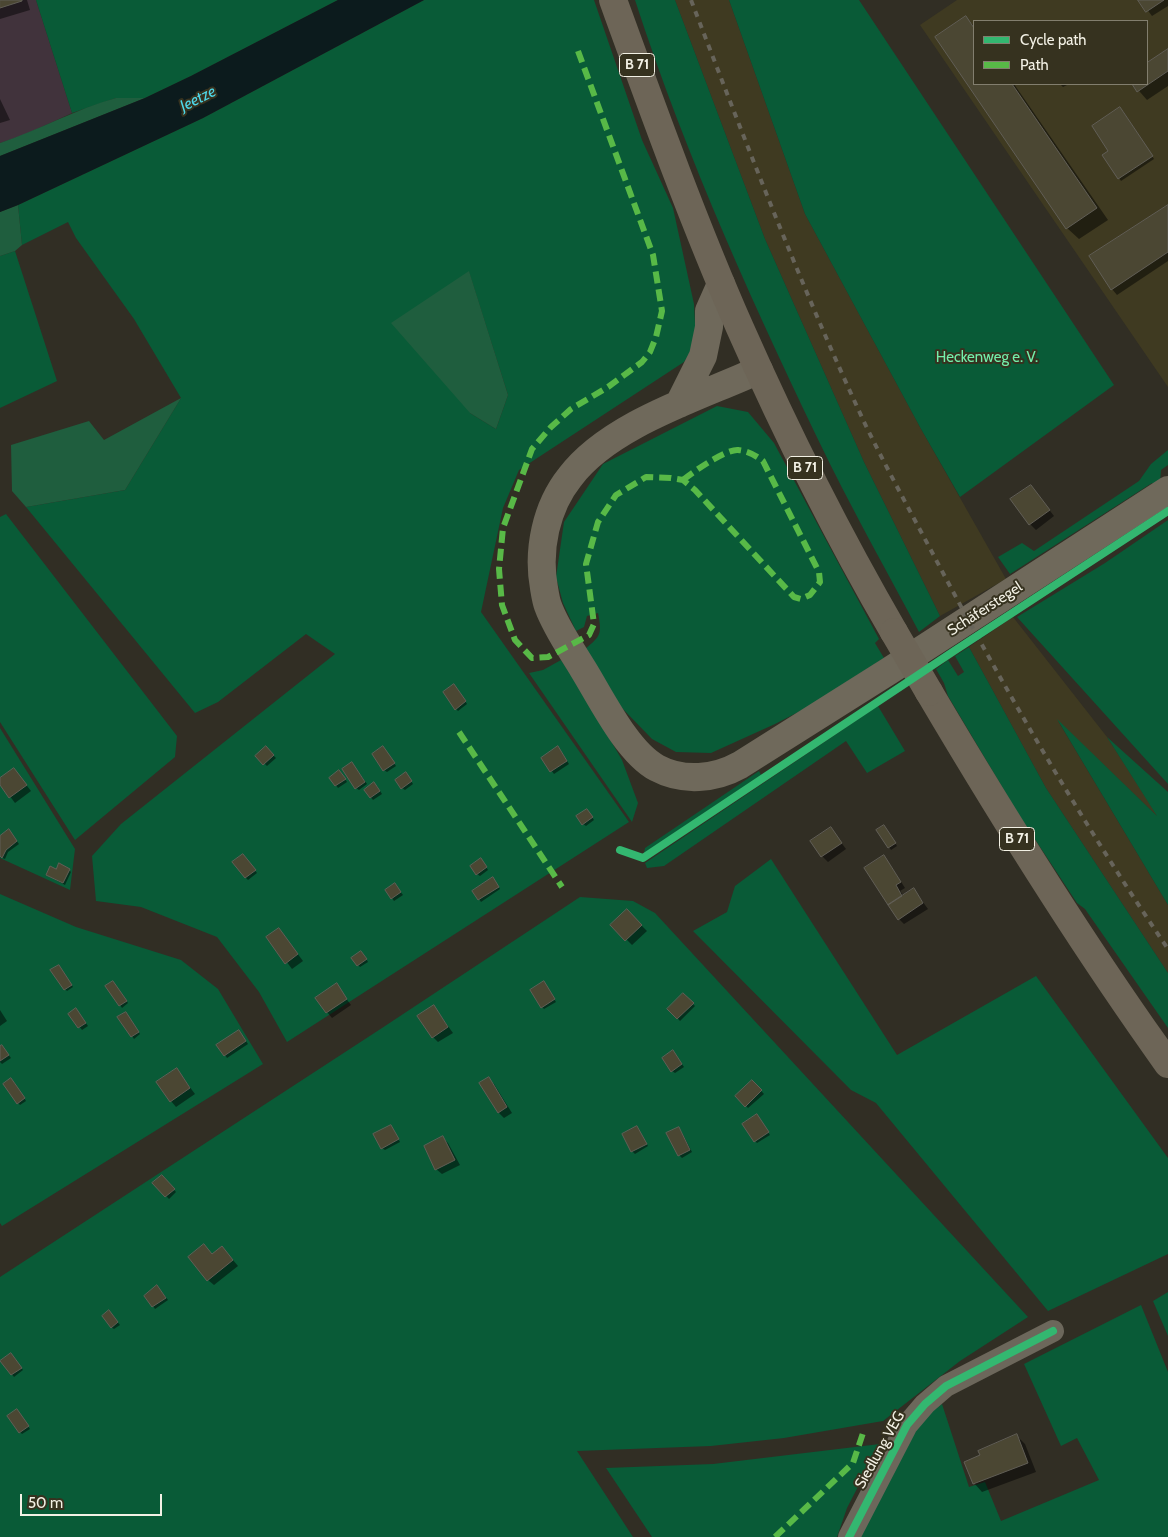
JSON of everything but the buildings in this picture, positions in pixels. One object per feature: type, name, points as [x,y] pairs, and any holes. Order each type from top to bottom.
[{"type":"main road","name":"B 71","points":[[614,0],[660,131],[721,284],[806,470],[855,564],[894,632],[1036,869],[1111,984],[1168,1064]]},
{"type":"main road","points":[[679,404],[703,356],[709,327],[708,312],[721,284]]},
{"type":"main road","name":"Schäferstegel","points":[[759,370],[646,420],[597,449],[569,477],[551,511],[545,532],[542,569],[548,605],[556,623],[620,729],[639,754],[656,767],[681,776],[705,776],[726,772],[801,728],[1168,490]]},
{"type":"street","name":"Siedlung VEG","points":[[849,1537],[907,1425],[925,1404],[946,1386],[1053,1331]]},
{"type":"shaded area","points":[[0,0],[36,0],[72,113],[24,135],[0,143]]},
{"type":"shaded area","points":[[675,0],[729,0],[805,214],[921,429],[1006,579],[940,616],[864,462],[765,239]]},
{"type":"shaded area","points":[[957,0],[1168,0],[1168,387],[920,25]]},
{"type":"shaded area","points":[[1013,617],[1107,737],[1159,818],[1058,721],[1168,905],[1168,973],[1046,788],[969,647]]},
{"type":"green space","points":[[36,0],[338,0],[145,98],[116,98],[72,113]]},
{"type":"green space","points":[[424,0],[594,0],[642,140],[673,208],[694,304],[696,343],[684,362],[519,470],[503,508],[481,612],[629,822],[287,1042],[259,992],[217,937],[141,907],[96,901],[92,856],[121,824],[335,654],[306,634],[218,702],[195,713],[26,507],[125,490],[181,398],[134,319],[76,238],[68,222],[22,245],[18,205],[203,118]],"holes":[[[469,272],[508,395],[496,429],[470,413]]]},
{"type":"green space","points":[[635,0],[675,0],[765,239],[864,462],[940,616],[919,632],[831,466],[776,352],[700,178],[655,60]]},
{"type":"green space","name":"Heckenweg e. V.","points":[[729,0],[859,0],[1114,385],[960,497],[921,429],[805,214]]},
{"type":"green space","points":[[116,98],[145,98],[0,156],[0,143],[86,108]]},
{"type":"green space","points":[[18,205],[22,245],[15,251],[0,256],[0,212]]},
{"type":"green space","points":[[15,251],[57,381],[0,408],[0,256]]},
{"type":"green space","points":[[469,271],[508,395],[496,429],[470,413],[391,323]]},
{"type":"green space","points":[[181,398],[125,490],[26,507],[12,491],[11,445],[89,421],[104,440]]},
{"type":"green space","points":[[717,406],[748,412],[774,443],[879,639],[875,643],[884,658],[808,707],[711,753],[676,752],[652,739],[621,707],[585,649],[599,634],[598,613],[587,616],[584,627],[576,631],[563,603],[556,577],[564,522],[603,464]]},
{"type":"green space","points":[[1168,450],[1168,465],[1161,470],[1160,482],[1155,487],[1152,483],[1010,574],[998,557],[1022,543],[1034,551],[1139,481],[1151,464]]},
{"type":"green space","points":[[6,514],[177,736],[175,757],[75,840],[0,722],[0,517]]},
{"type":"green space","points":[[1168,520],[1168,784],[1017,617],[1105,563]]},
{"type":"green space","points":[[969,647],[1046,788],[1168,973],[1168,1028],[1085,909],[1077,903],[1017,812],[948,696],[944,683],[936,669],[948,660],[958,676],[964,672],[955,656]]},
{"type":"green space","points":[[561,660],[582,691],[622,760],[638,803],[632,822],[529,673],[543,670]]},
{"type":"green space","points":[[878,706],[905,751],[867,773],[846,741],[664,866],[647,868],[645,863]]},
{"type":"green space","points":[[1057,719],[1157,816],[1107,737],[1168,792],[1168,905]]},
{"type":"green space","points":[[0,728],[75,849],[70,890],[0,858]]},
{"type":"green space","points":[[759,771],[761,775],[644,853],[645,848]]},
{"type":"green space","points":[[771,859],[897,1055],[1036,976],[1168,1158],[1168,1254],[1048,1311],[876,1103],[851,1090],[693,931],[727,912],[735,886]]},
{"type":"green space","points":[[0,894],[76,927],[181,960],[218,989],[263,1064],[2,1226],[0,1223]]},
{"type":"green space","points":[[580,897],[633,901],[655,913],[1028,1317],[960,1361],[883,1421],[784,1438],[711,1446],[577,1451],[633,1537],[0,1537],[0,1277]]},
{"type":"green space","points":[[1168,1292],[1168,1336],[1153,1301]]},
{"type":"green space","points":[[1141,1305],[1168,1372],[1168,1537],[860,1537],[889,1474],[924,1417],[942,1404],[969,1487],[985,1482],[1001,1521],[1099,1480],[1077,1438],[1061,1446],[1024,1364]]},
{"type":"green space","points":[[880,1444],[847,1508],[837,1537],[652,1537],[606,1468],[713,1464]]},
{"type":"water","name":"Jeetze","points":[[338,0],[424,0],[203,118],[0,212],[0,156],[145,98]]},
{"type":"railway","points":[[691,0],[753,161],[797,268],[842,374],[874,442],[960,605],[1016,705],[1105,853],[1168,949]]},
{"type":"marked path","points":[[578,51],[653,255],[662,311],[656,337],[650,352],[642,362],[608,387],[571,409],[551,427],[532,449],[503,528],[499,569],[502,605],[515,640],[532,658],[548,657],[589,635],[594,624],[586,564],[598,522],[616,495],[646,477],[683,480],[695,490],[794,597],[801,599],[810,595],[820,582],[819,572],[763,461],[748,452],[733,451],[710,462],[683,480]]},
{"type":"marked path","points":[[459,732],[562,887]]},
{"type":"marked path","points":[[775,1537],[853,1463],[863,1433]]},
{"type":"cycle path","points":[[620,850],[643,858],[1168,511]]},
{"type":"cycle path","points":[[849,1537],[907,1425],[925,1404],[946,1386],[1053,1331]]}]
